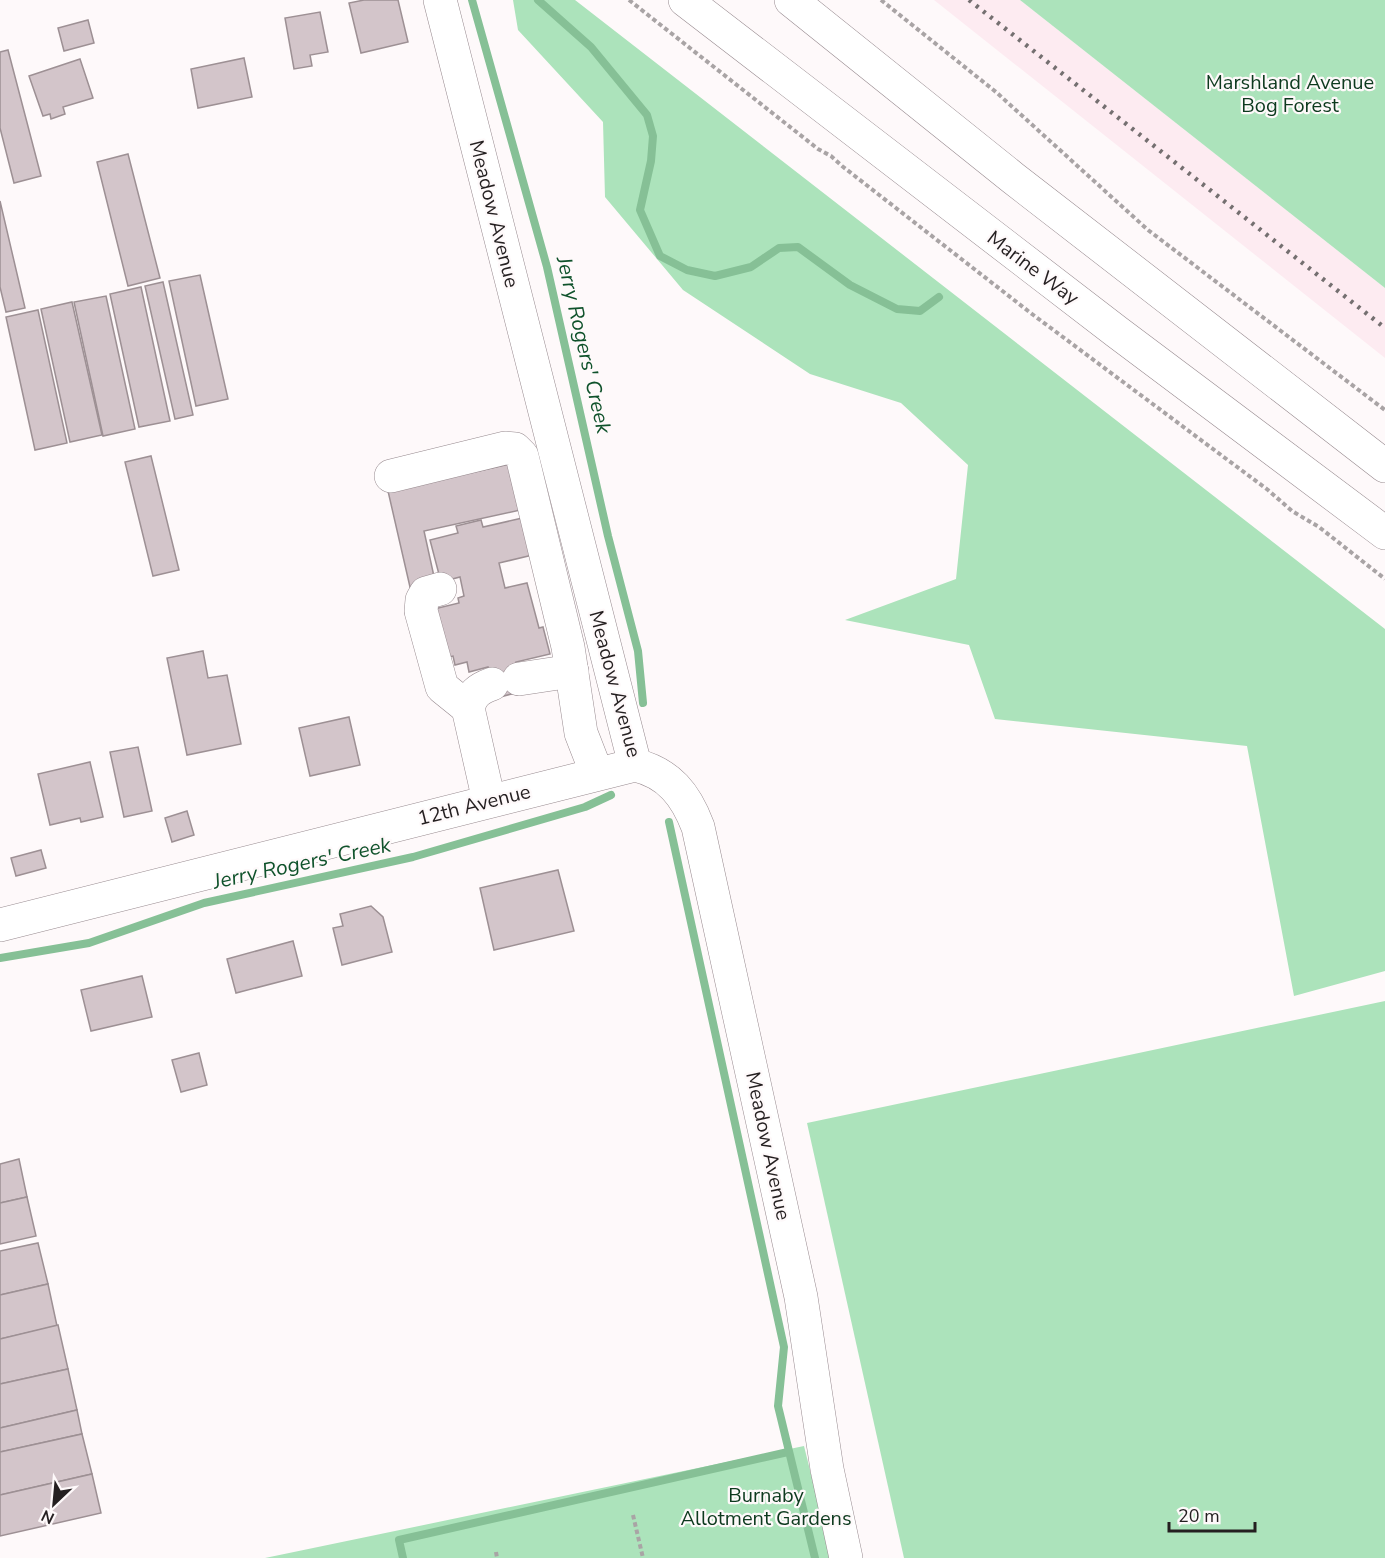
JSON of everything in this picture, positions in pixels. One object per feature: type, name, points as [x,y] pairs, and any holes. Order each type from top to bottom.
[{"type":"street","name":"Meadow Avenue","points":[[440,0],[635,765],[649,768],[666,777],[680,790],[691,806],[698,826],[801,1297],[827,1469],[846,1558]]},
{"type":"street","name":"Marine Way","points":[[685,0],[1117,332],[1385,533]]},
{"type":"street","points":[[791,0],[1013,178],[1385,466]]},
{"type":"street","points":[[391,476],[505,448],[515,449],[522,456],[568,647],[581,733],[597,774]]},
{"type":"street","points":[[440,590],[426,593],[422,600],[421,611],[442,687],[468,708]]},
{"type":"street","points":[[489,801],[468,708],[472,696],[480,688],[572,670]]},
{"type":"street","name":"12th Avenue","points":[[0,925],[635,765]]},
{"type":"path","points":[[629,0],[1032,314],[1268,490],[1292,511],[1320,527],[1385,579]]},
{"type":"path","points":[[881,0],[996,92],[1148,230],[1385,410]]},
{"type":"path","points":[[633,1515],[643,1558]]},
{"type":"path","points":[[496,1552],[497,1558]]},
{"type":"shaded area","points":[[934,0],[1020,0],[1385,288],[1385,358]]},
{"type":"green space","points":[[513,0],[575,0],[1385,629],[1385,971],[1294,996],[1247,746],[995,719],[969,645],[845,620],[956,579],[968,465],[901,403],[810,374],[683,290],[605,197],[603,122],[518,30]]},
{"type":"green space","name":"Marshland Avenue Bog Forest","points":[[1020,0],[1385,0],[1385,288]]},
{"type":"green space","points":[[1385,1001],[1385,1558],[904,1558],[807,1123]]},
{"type":"green space","name":"Burnaby Allotment Gardens","points":[[804,1446],[832,1558],[265,1558]]},
{"type":"building","points":[[364,0],[398,0],[408,42],[361,53],[349,3]]},
{"type":"building","points":[[320,12],[328,52],[310,55],[312,66],[294,69],[285,18]]},
{"type":"building","points":[[88,20],[94,43],[64,51],[58,28]]},
{"type":"building","points":[[8,50],[41,176],[14,183],[0,128],[0,52]]},
{"type":"building","points":[[244,58],[252,97],[198,108],[191,69]]},
{"type":"building","points":[[80,59],[93,98],[63,107],[65,114],[51,119],[50,114],[43,116],[29,76]]},
{"type":"building","points":[[128,154],[160,278],[128,286],[97,162]]},
{"type":"building","points":[[0,201],[25,308],[6,312],[0,287]]},
{"type":"building","points":[[200,275],[228,399],[196,406],[169,281]]},
{"type":"building","points":[[163,282],[193,415],[175,419],[145,286]]},
{"type":"building","points":[[141,287],[170,421],[139,427],[110,294]]},
{"type":"building","points":[[106,296],[135,429],[103,436],[74,302]]},
{"type":"building","points":[[72,302],[102,435],[70,442],[41,309]]},
{"type":"building","points":[[38,310],[67,443],[35,450],[6,317]]},
{"type":"building","points":[[151,456],[179,570],[153,576],[125,462]]},
{"type":"building","points":[[515,463],[525,509],[424,531],[435,581],[410,587],[388,491]]},
{"type":"building","points":[[527,517],[537,554],[499,563],[505,588],[527,583],[539,628],[543,627],[550,654],[516,662],[523,691],[496,698],[488,667],[469,672],[467,662],[455,665],[453,656],[442,658],[430,610],[459,603],[458,598],[464,596],[460,577],[441,582],[430,540],[458,533],[456,526],[481,520],[483,527]]},
{"type":"building","points":[[203,651],[208,678],[227,675],[241,744],[187,755],[167,658]]},
{"type":"building","points":[[349,717],[360,765],[310,776],[299,728]]},
{"type":"building","points":[[138,747],[152,811],[124,817],[110,752]]},
{"type":"building","points":[[90,762],[103,817],[81,822],[80,818],[50,825],[38,774]]},
{"type":"building","points":[[187,811],[194,835],[172,842],[165,818]]},
{"type":"building","points":[[41,850],[46,868],[16,876],[11,858]]},
{"type":"building","points":[[558,870],[574,931],[494,950],[480,888]]},
{"type":"building","points":[[371,906],[383,917],[392,952],[342,965],[333,928],[343,926],[340,914]]},
{"type":"building","points":[[293,941],[302,976],[236,993],[227,959]]},
{"type":"building","points":[[142,976],[152,1017],[91,1031],[81,990]]},
{"type":"building","points":[[199,1053],[207,1085],[181,1092],[172,1060]]},
{"type":"building","points":[[19,1159],[27,1197],[0,1203],[0,1164]]},
{"type":"building","points":[[27,1197],[36,1236],[0,1244],[0,1203]]},
{"type":"building","points":[[38,1243],[48,1284],[0,1295],[0,1251]]},
{"type":"building","points":[[48,1284],[57,1326],[0,1339],[0,1295]]},
{"type":"building","points":[[58,1325],[68,1369],[0,1384],[0,1339]]},
{"type":"building","points":[[68,1369],[77,1410],[0,1428],[0,1384]]},
{"type":"building","points":[[77,1410],[82,1434],[0,1452],[0,1428]]},
{"type":"building","points":[[82,1434],[92,1474],[0,1495],[0,1452]]},
{"type":"building","points":[[92,1474],[101,1513],[0,1536],[0,1495]]},
{"type":"waterway","name":"Jerry Rogers' Creek","points":[[472,0],[547,267],[608,536],[638,651],[643,703]]},
{"type":"waterway","points":[[538,0],[591,47],[647,115],[653,136],[651,161],[640,210],[660,256],[687,270],[715,276],[751,267],[779,248],[798,247],[850,285],[897,309],[920,311],[939,297]]},
{"type":"waterway","name":"Jerry Rogers' Creek","points":[[0,958],[89,943],[204,903],[413,857],[585,807],[611,795]]},
{"type":"waterway","points":[[669,822],[784,1347],[778,1406],[815,1558]]},
{"type":"waterway","points":[[403,1558],[399,1540],[788,1452]]},
{"type":"railway","points":[[969,0],[1385,328]]}]
